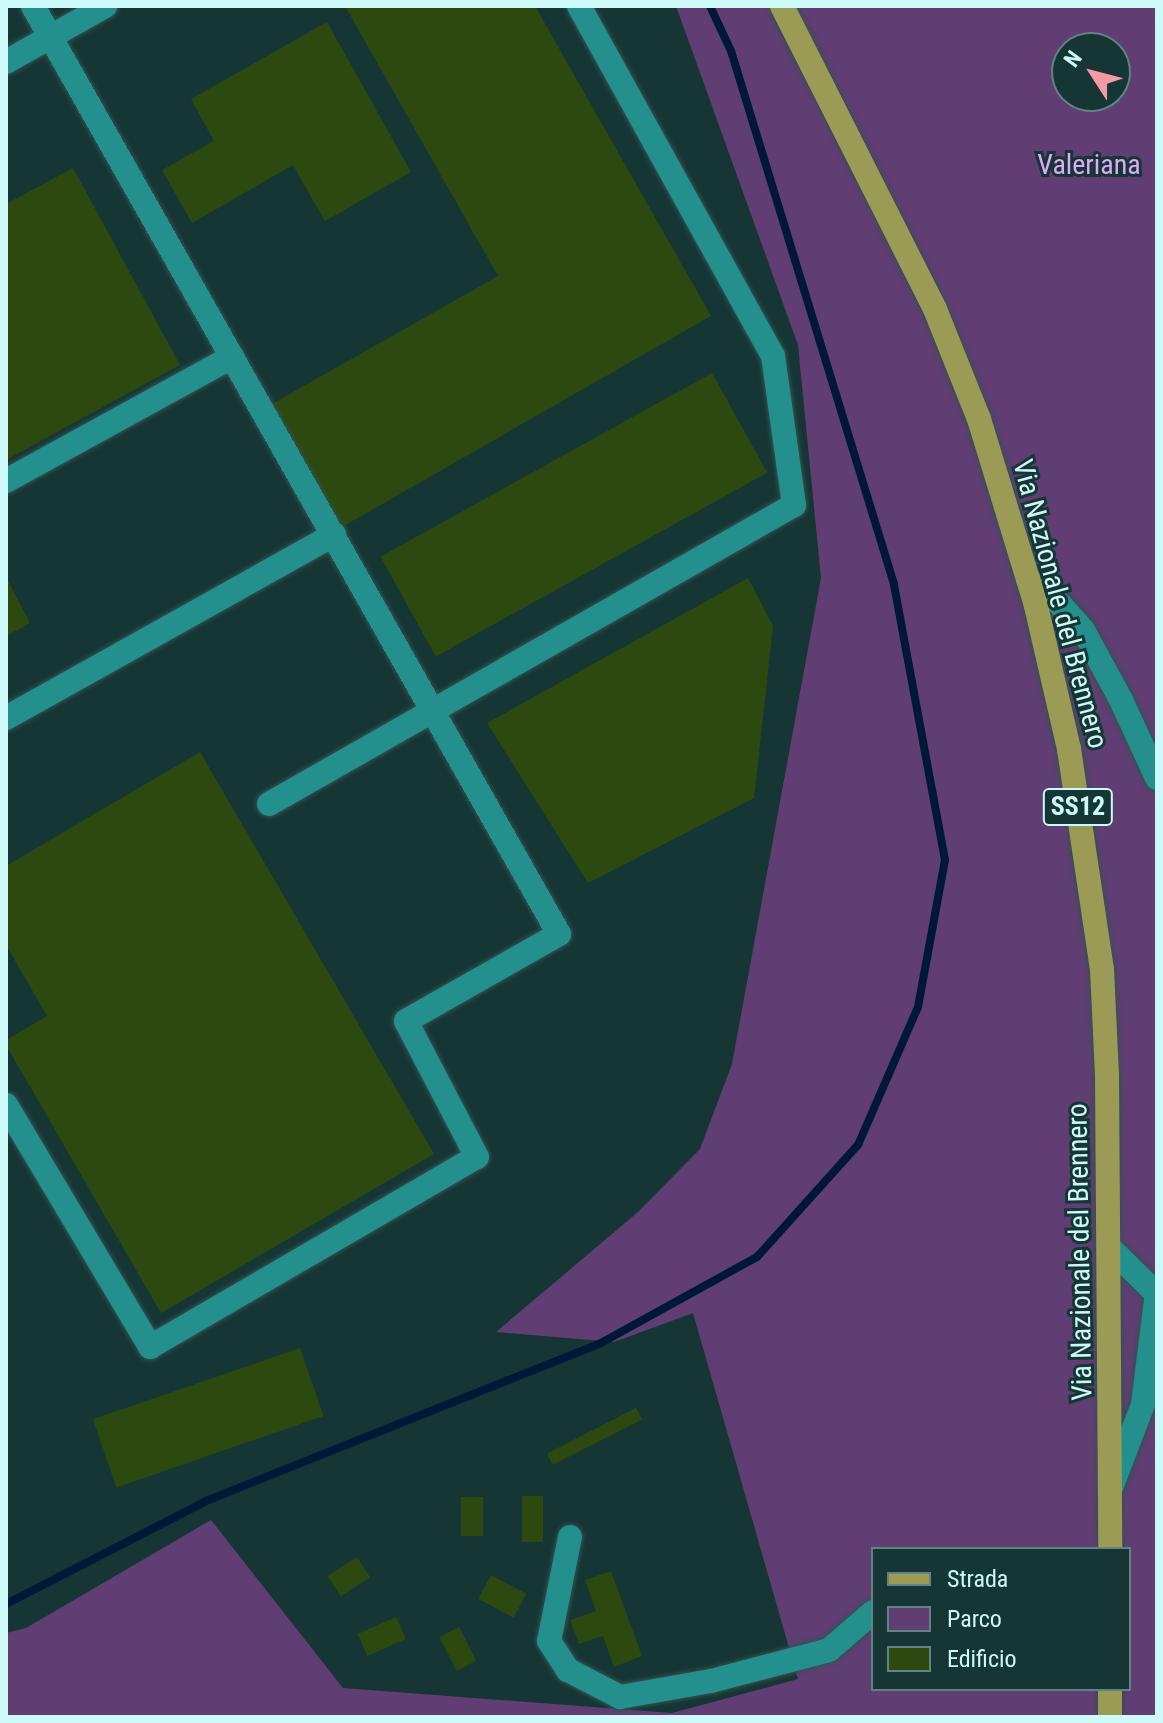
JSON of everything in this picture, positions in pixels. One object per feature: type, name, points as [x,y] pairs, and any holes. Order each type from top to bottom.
[{"type":"main road","name":"Via Nazionale del Brennero","points":[[782,6],[935,309],[979,419],[1028,580],[1069,749],[1102,969],[1110,1248],[1110,1547]]},
{"type":"main road","points":[[1110,1691],[1110,1717]]},
{"type":"street","points":[[6,1105],[150,1347],[477,1157],[406,1021],[559,934],[33,6]]},
{"type":"street","points":[[6,62],[105,6]]},
{"type":"street","points":[[269,804],[794,505],[773,356],[579,6]]},
{"type":"street","points":[[6,481],[232,357]]},
{"type":"street","points":[[6,718],[334,535]]},
{"type":"street","points":[[1028,580],[1049,592],[1083,630],[1121,700],[1157,778]]},
{"type":"street","points":[[1110,1248],[1156,1293],[1143,1404],[1111,1488]]},
{"type":"street","points":[[570,1537],[549,1641],[568,1670],[620,1697],[711,1681],[829,1650],[871,1614]]},
{"type":"green space","name":"Valeriana","points":[[676,6],[1157,6],[1157,1717],[6,1717],[6,1633],[26,1628],[211,1520],[343,1688],[672,1713],[798,1679],[693,1313],[614,1342],[496,1332],[638,1212],[700,1149],[732,1064],[821,578],[798,345]]},
{"type":"building","points":[[345,6],[535,6],[711,316],[342,527],[272,404],[498,276]]},
{"type":"building","points":[[327,22],[411,172],[325,221],[293,165],[192,223],[162,170],[214,141],[191,99]]},
{"type":"building","points":[[73,168],[180,365],[6,460],[6,204]]},
{"type":"building","points":[[712,373],[767,473],[436,656],[381,557]]},
{"type":"building","points":[[6,577],[30,623],[6,636]]},
{"type":"building","points":[[748,578],[773,626],[754,798],[588,883],[487,723]]},
{"type":"building","points":[[200,752],[434,1154],[161,1313],[6,1045],[6,1040],[47,1016],[6,945],[6,866]]},
{"type":"building","points":[[300,1348],[323,1416],[116,1487],[93,1419]]},
{"type":"building","points":[[636,1408],[642,1420],[553,1465],[547,1453]]},
{"type":"building","points":[[522,1496],[543,1496],[543,1542],[522,1542]]},
{"type":"building","points":[[461,1497],[483,1497],[483,1536],[461,1536]]},
{"type":"building","points":[[357,1557],[370,1577],[341,1596],[328,1576]]},
{"type":"building","points":[[611,1571],[642,1656],[614,1667],[603,1636],[579,1644],[570,1620],[596,1611],[585,1580]]},
{"type":"building","points":[[491,1575],[526,1594],[514,1618],[478,1599]]},
{"type":"building","points":[[396,1617],[406,1639],[367,1656],[358,1634]]},
{"type":"building","points":[[459,1627],[476,1661],[457,1671],[439,1637]]},
{"type":"waterway","points":[[6,1604],[206,1501],[601,1343],[757,1257],[858,1145],[918,1007],[945,860],[894,584],[731,51],[710,6]]}]
